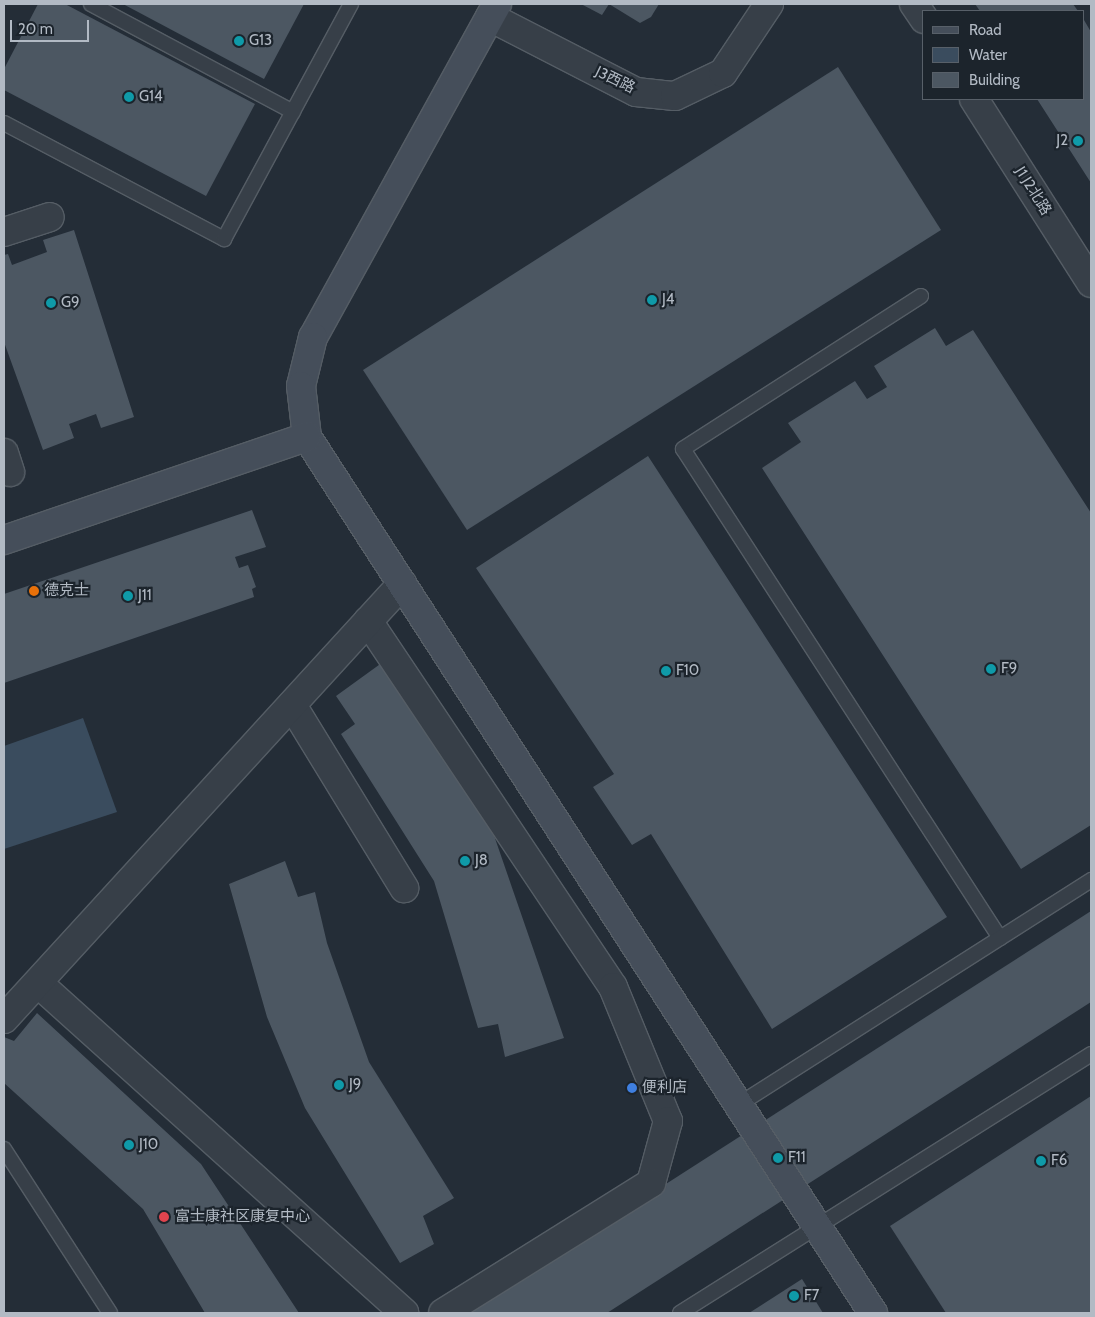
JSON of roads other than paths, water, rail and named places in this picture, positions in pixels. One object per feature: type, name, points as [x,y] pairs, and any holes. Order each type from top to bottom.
[{"type":"street","name":"J3西路","points":[[494,10],[636,92],[675,96],[723,73],[769,4]]},
{"type":"street","points":[[914,4],[922,16]]},
{"type":"street","points":[[494,10],[314,337],[301,386],[307,437],[873,1313]]},
{"type":"street","name":"J1 J2北路","points":[[975,100],[1091,283]]},
{"type":"street","points":[[4,232],[50,217]]},
{"type":"street","points":[[4,540],[307,437]]},
{"type":"street","points":[[4,1019],[402,584]]},
{"type":"street","points":[[368,621],[613,987],[668,1121],[651,1183],[443,1313]]},
{"type":"street","points":[[292,705],[404,888]]},
{"type":"street","points":[[38,983],[404,1313]]},
{"type":"lane","points":[[91,4],[292,112]]},
{"type":"lane","points":[[4,123],[224,239],[351,4]]},
{"type":"lane","points":[[921,296],[683,449],[1000,938]]},
{"type":"lane","points":[[738,1105],[1091,880]]},
{"type":"lane","points":[[680,1313],[1091,1054]]},
{"type":"lane","points":[[4,1149],[110,1313]]},
{"type":"water","points":[[83,718],[117,812],[4,849],[4,746]]},
{"type":"place","name":"G13","points":[[239,41]]},
{"type":"place","name":"G14","points":[[129,97]]},
{"type":"place","name":"J2","points":[[1078,141]]},
{"type":"place","name":"J4","points":[[652,300]]},
{"type":"place","name":"G9","points":[[51,303]]},
{"type":"place","name":"德克士","points":[[34,591]]},
{"type":"place","name":"J11","points":[[128,596]]},
{"type":"place","name":"F9","points":[[991,669]]},
{"type":"place","name":"F10","points":[[666,671]]},
{"type":"place","name":"J8","points":[[465,861]]},
{"type":"place","name":"J9","points":[[339,1085]]},
{"type":"place","name":"便利店","points":[[632,1088]]},
{"type":"place","name":"J10","points":[[129,1145]]},
{"type":"place","name":"F11","points":[[778,1158]]},
{"type":"place","name":"F6","points":[[1041,1161]]},
{"type":"place","name":"富士康社区康复中心","points":[[164,1217]]},
{"type":"place","name":"F7","points":[[794,1296]]}]
